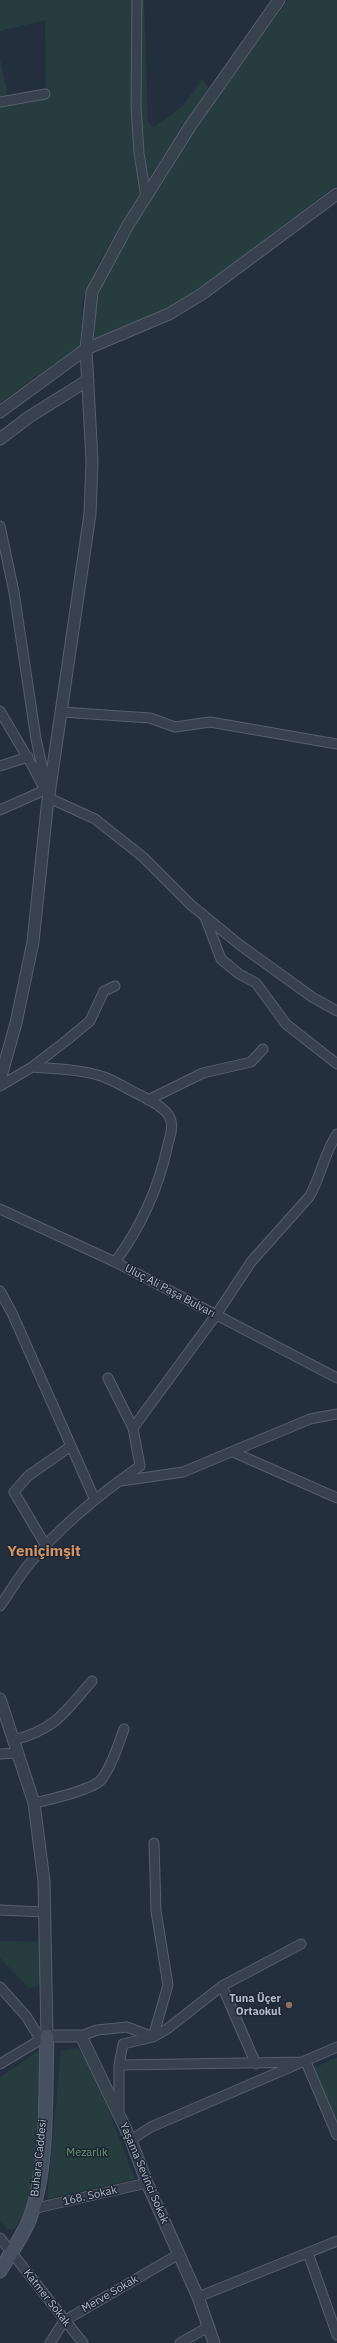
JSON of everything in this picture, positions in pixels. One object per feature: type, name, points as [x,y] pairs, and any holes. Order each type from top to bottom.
[{"type":"main road","name":"Buhara Caddesi","points":[[0,2271],[30,2218],[38,2189],[43,2148],[44,2038]]},
{"type":"street","points":[[137,0],[136,106],[139,153],[146,196]]},
{"type":"street","points":[[0,1080],[16,1023],[33,942],[47,794],[62,712],[90,514],[92,461],[86,349],[92,292],[128,225],[191,125],[279,0]]},
{"type":"street","points":[[0,102],[45,94]]},
{"type":"street","points":[[0,412],[86,349],[169,314],[185,305],[337,194]]},
{"type":"street","points":[[0,439],[28,417],[88,380]]},
{"type":"street","points":[[0,526],[14,592],[36,739],[47,794]]},
{"type":"street","points":[[0,711],[28,757],[47,794],[95,819],[143,856],[204,916],[240,945],[312,997],[337,1011]]},
{"type":"street","points":[[62,712],[150,718],[175,727],[210,722],[264,730],[337,744]]},
{"type":"street","points":[[0,766],[28,757]]},
{"type":"street","points":[[0,810],[47,794]]},
{"type":"street","points":[[204,916],[221,959],[239,974],[256,983],[286,1024],[337,1064]]},
{"type":"street","points":[[0,1086],[32,1067],[90,1020],[104,991],[115,986]]},
{"type":"street","points":[[148,1100],[203,1073],[251,1062],[263,1049]]},
{"type":"street","points":[[32,1067],[74,1070],[104,1077],[148,1100],[167,1112],[170,1117],[172,1125],[166,1161],[145,1214],[130,1242],[115,1262]]},
{"type":"street","points":[[133,1428],[216,1316],[251,1262],[309,1197],[316,1186],[323,1159],[337,1134]]},
{"type":"street","name":"Uluç Ali Paşa Bulvarı","points":[[0,1209],[115,1262],[337,1378]]},
{"type":"street","points":[[0,1291],[12,1313],[95,1500]]},
{"type":"street","points":[[0,1606],[30,1563],[66,1524],[140,1466],[133,1428],[108,1378]]},
{"type":"street","points":[[118,1482],[183,1472],[310,1420],[337,1414]]},
{"type":"street","points":[[46,1546],[14,1492],[28,1476],[71,1446]]},
{"type":"street","points":[[233,1452],[337,1498]]},
{"type":"street","points":[[14,1740],[34,1735],[55,1723],[92,1681]]},
{"type":"street","points":[[0,1699],[34,1803],[44,1881],[44,2038]]},
{"type":"street","points":[[34,1803],[64,1797],[100,1780],[113,1757],[124,1729]]},
{"type":"street","points":[[0,1754],[18,1753]]},
{"type":"street","points":[[153,2037],[168,1985],[156,1911],[154,1843]]},
{"type":"street","points":[[0,1910],[44,1912]]},
{"type":"street","points":[[119,2115],[119,2065],[123,2044],[153,2037],[168,2029],[222,1986],[301,1944]]},
{"type":"street","points":[[222,1986],[256,2064]]},
{"type":"street","points":[[0,1987],[44,2038]]},
{"type":"street","points":[[0,2064],[44,2038],[81,2036],[97,2030],[127,2027],[153,2037]]},
{"type":"street","name":"Yaşama Sevinci Sokak","points":[[81,2036],[131,2140],[147,2184],[180,2254],[198,2297],[214,2343]]},
{"type":"street","points":[[131,2140],[151,2127],[306,2062],[337,2047]]},
{"type":"street","points":[[119,2065],[306,2062]]},
{"type":"street","points":[[306,2062],[337,2135]]},
{"type":"street","name":"168. Sokak","points":[[32,2209],[147,2184]]},
{"type":"street","name":"Katmer Sokak","points":[[0,2238],[64,2321],[84,2343]]},
{"type":"street","points":[[198,2297],[337,2241]]},
{"type":"street","points":[[308,2253],[337,2335]]},
{"type":"street","name":"Merve Sokak","points":[[50,2343],[64,2321],[180,2254]]},
{"type":"street","points":[[180,2343],[208,2327]]},
{"type":"green space","points":[[0,0],[133,0],[141,190],[98,264],[82,302],[80,345],[0,403],[0,105],[48,95],[49,92],[46,89],[45,20],[0,31]]},
{"type":"green space","points":[[140,0],[144,0],[148,122],[154,127],[182,107],[202,80],[209,88],[148,179],[146,176],[140,121]]},
{"type":"green space","points":[[288,0],[337,0],[337,185],[180,303],[94,341],[96,304],[104,279],[140,218],[215,100]]},
{"type":"green space","points":[[0,59],[8,96],[0,98]]},
{"type":"green space","points":[[0,1941],[39,1942],[41,1984],[29,1988],[0,1958]]},
{"type":"green space","name":"Mezarlık","points":[[78,2048],[94,2073],[135,2179],[47,2199],[61,2051]]},
{"type":"green space","points":[[40,2050],[34,2185],[27,2208],[14,2229],[7,2229],[0,2220],[0,2077]]},
{"type":"green space","points":[[337,2058],[337,2122],[313,2068]]},
{"type":"place","name":"Tuna Üçer Ortaokul","points":[[289,2005]]},
{"type":"district","name":"Yeniçimşit","points":[[44,1552]]}]
